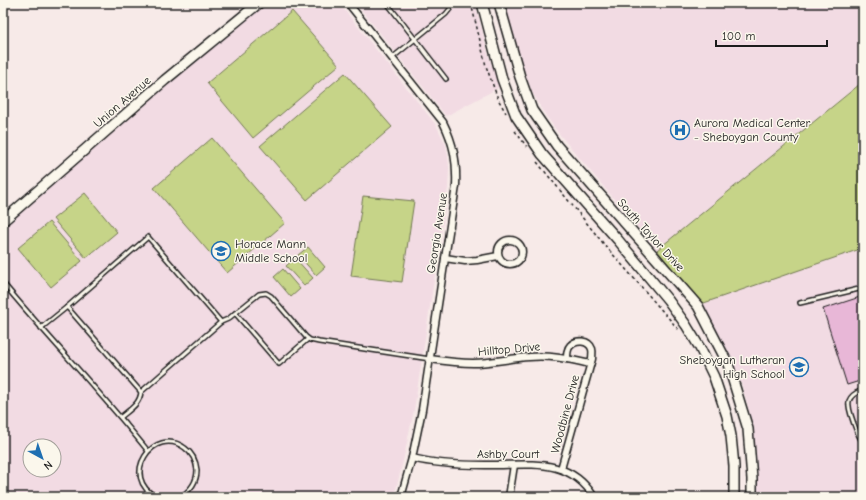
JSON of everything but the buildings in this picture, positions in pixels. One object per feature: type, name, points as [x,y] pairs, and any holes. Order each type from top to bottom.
[{"type":"main road","name":"Union Avenue","points":[[3,221],[159,86],[259,3]]},
{"type":"main road","points":[[482,3],[502,79],[516,116],[542,154],[618,240],[668,300],[700,348],[714,377],[727,416],[734,466],[734,497]]},
{"type":"main road","name":"South Taylor Drive","points":[[499,3],[520,77],[532,110],[557,146],[698,306],[728,364],[748,429],[752,497]]},
{"type":"street","name":"Georgia Avenue","points":[[348,3],[443,122],[453,145],[456,161],[456,186],[422,410],[412,458],[401,497]]},
{"type":"street","points":[[445,258],[465,261],[498,256]]},
{"type":"street","points":[[566,359],[567,351],[570,346],[576,342],[583,341],[589,344],[592,348],[593,353],[590,364]]},
{"type":"street","name":"Hilltop Drive","points":[[430,359],[474,363],[532,356],[555,357],[590,364]]},
{"type":"street","name":"Woodbine Drive","points":[[561,469],[590,364]]},
{"type":"street","name":"Ashby Court","points":[[412,458],[457,464],[540,464],[551,466],[561,469],[578,479],[586,486],[594,497]]},
{"type":"street","points":[[509,497],[514,465]]},
{"type":"lane","points":[[387,3],[446,79]]},
{"type":"lane","points":[[392,58],[446,14],[450,9],[451,3]]},
{"type":"lane","points":[[41,328],[148,237],[221,322]]},
{"type":"lane","points":[[3,283],[41,328],[121,417],[148,451]]},
{"type":"lane","points":[[800,303],[863,288]]},
{"type":"lane","points":[[121,417],[139,401],[141,392],[221,322],[228,320],[259,294],[266,293],[271,296],[308,339],[430,359]]},
{"type":"lane","points":[[67,306],[141,392]]},
{"type":"lane","points":[[235,313],[279,364],[308,339]]},
{"type":"lane","points":[[863,390],[853,395],[849,400],[849,406],[858,433],[863,442]]},
{"type":"lane","points":[[157,497],[151,494],[144,487],[140,478],[140,468],[142,459],[148,451],[155,446],[164,443],[178,444],[189,451],[197,468],[193,486],[180,497]]},
{"type":"path","points":[[471,3],[486,66],[498,99],[507,116]]},
{"type":"path","points":[[514,129],[526,147]]},
{"type":"path","points":[[535,159],[608,249],[682,334]]},
{"type":"shaded area","name":"Horace Mann Middle School","points":[[263,3],[339,3],[436,125],[446,145],[448,156],[448,187],[414,410],[394,497],[3,497],[3,226]]},
{"type":"shaded area","points":[[356,3],[475,3],[489,57],[500,87],[446,116]]},
{"type":"shaded area","name":"Aurora Medical Center - Sheboygan County","points":[[504,3],[863,3],[863,88],[859,84],[657,250],[560,135],[546,116],[532,92],[522,68]]},
{"type":"shaded area","name":"Sheboygan Lutheran High School","points":[[863,248],[863,497],[757,497],[758,484],[756,453],[752,424],[746,399],[731,357],[701,304]]},
{"type":"green space","points":[[292,11],[339,65],[253,138],[207,83]]},
{"type":"green space","points":[[345,73],[392,127],[307,200],[260,146]]},
{"type":"green space","points":[[860,84],[863,88],[863,248],[701,304],[657,250]]},
{"type":"green space","points":[[212,138],[285,223],[227,273],[154,188]]},
{"type":"green space","points":[[85,193],[117,232],[86,258],[53,219]]},
{"type":"green space","points":[[363,196],[414,201],[402,282],[351,276]]},
{"type":"green space","points":[[49,222],[82,261],[51,287],[18,248]]},
{"type":"green space","points":[[308,247],[325,267],[316,275],[298,255]]},
{"type":"green space","points":[[295,258],[313,278],[304,286],[286,266]]},
{"type":"green space","points":[[283,269],[300,289],[291,297],[274,277]]},
{"type":"place","name":"Aurora Medical Center - Sheboygan County","points":[[680,130]]},
{"type":"place","name":"Horace Mann Middle School","points":[[221,251]]},
{"type":"place","name":"Sheboygan Lutheran High School","points":[[799,367]]}]
